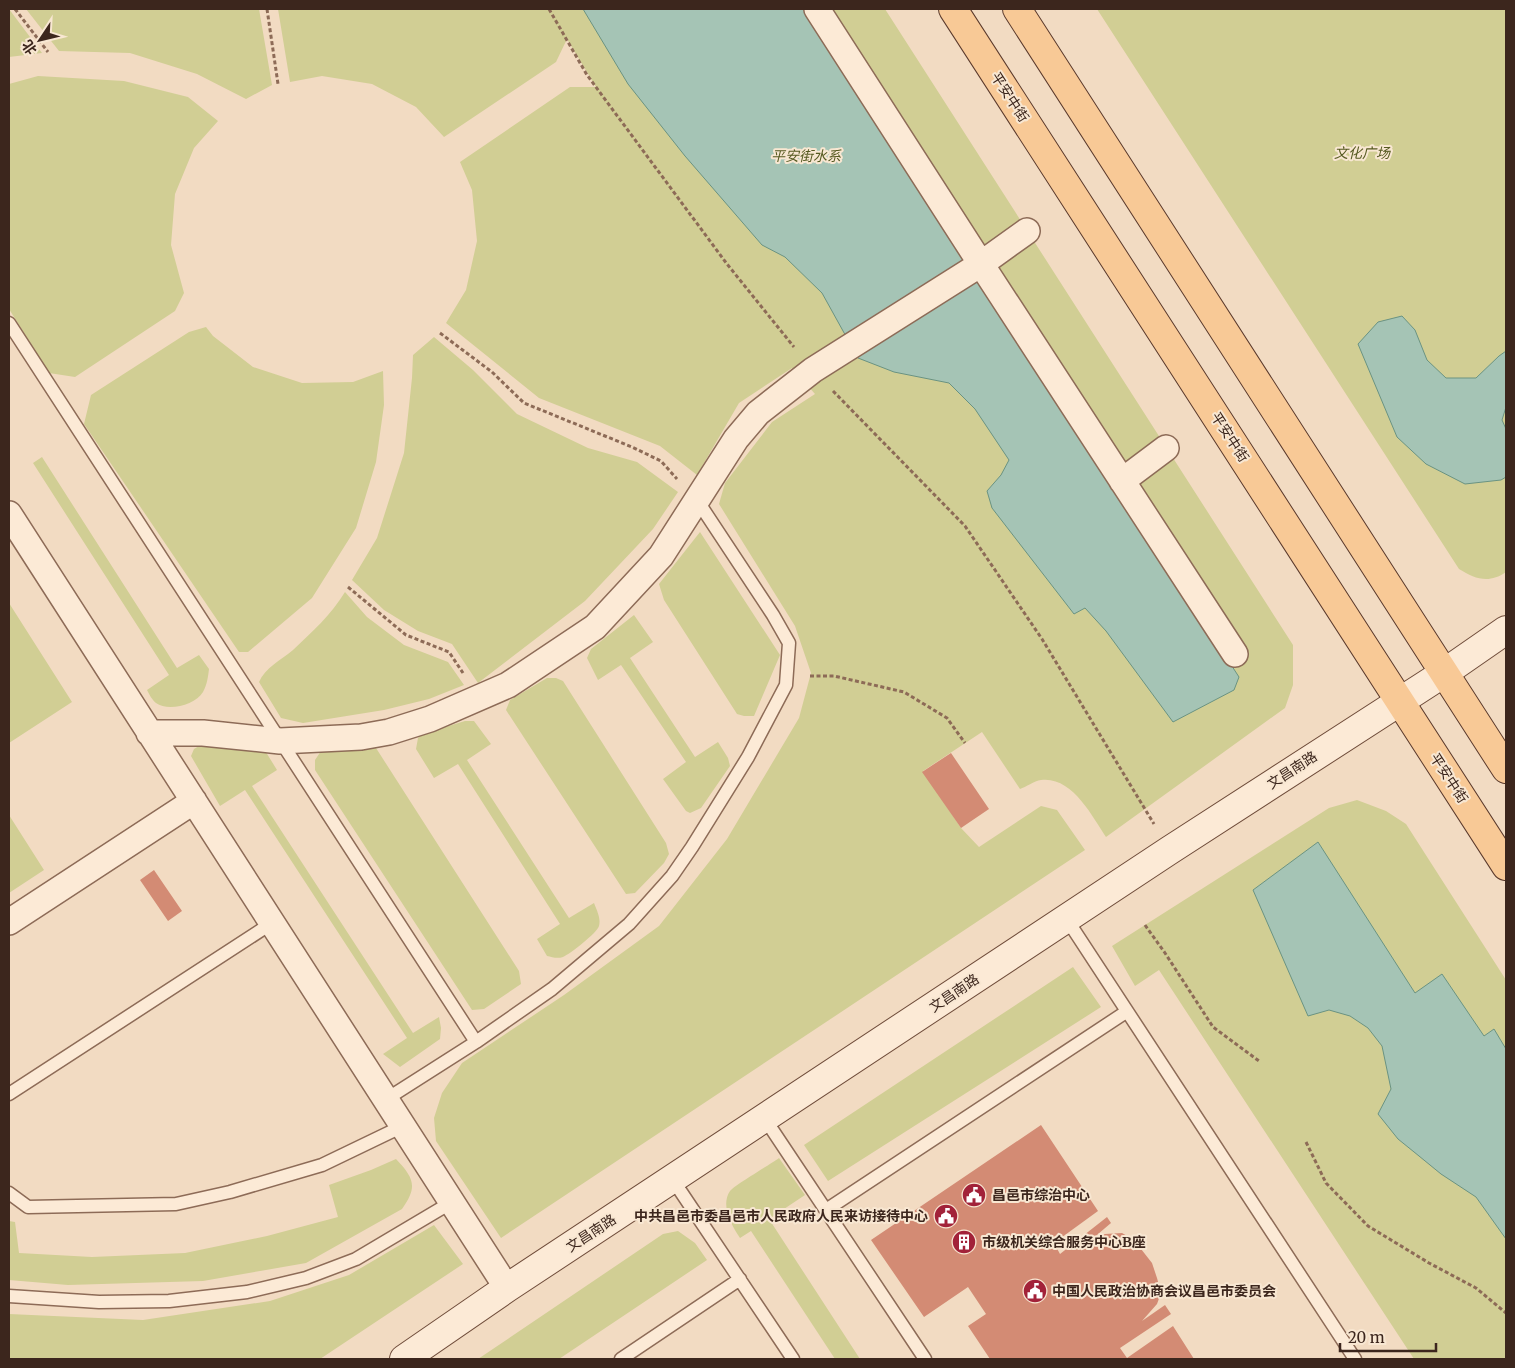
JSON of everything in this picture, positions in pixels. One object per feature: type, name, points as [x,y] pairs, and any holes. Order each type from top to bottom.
[{"type":"main road","name":"平安中街","points":[[953,9],[1506,866]]},
{"type":"main road","points":[[1018,9],[1506,769]]},
{"type":"street","points":[[816,9],[1235,654]]},
{"type":"street","points":[[149,733],[203,733],[280,742],[360,737],[389,732],[430,719],[508,686],[594,627],[660,556],[736,439],[758,413],[813,370],[981,264],[1027,231]]},
{"type":"street","points":[[1122,481],[1166,448]]},
{"type":"street","points":[[9,514],[507,1288]]},
{"type":"street","name":"文昌南路","points":[[404,1359],[507,1288],[1066,918],[1444,673],[1506,630]]},
{"type":"street","points":[[9,922],[194,801]]},
{"type":"lane","points":[[9,323],[476,1042]]},
{"type":"lane","points":[[385,1100],[476,1042],[552,988],[629,924],[672,876],[692,847],[748,757],[786,685],[789,643],[773,615],[697,500]]},
{"type":"lane","points":[[1066,918],[1354,1359]]},
{"type":"lane","points":[[9,1094],[272,923]]},
{"type":"lane","points":[[826,1210],[1126,1012]]},
{"type":"lane","points":[[765,1118],[925,1359]]},
{"type":"lane","points":[[9,1193],[28,1208],[176,1204],[230,1192],[322,1165],[403,1126]]},
{"type":"lane","points":[[672,1180],[793,1359]]},
{"type":"lane","points":[[9,1296],[99,1302],[169,1301],[247,1292],[306,1278],[356,1260],[452,1202]]},
{"type":"lane","points":[[622,1359],[740,1279]]},
{"type":"path","points":[[15,9],[48,52]]},
{"type":"path","points":[[267,9],[278,84]]},
{"type":"path","points":[[549,9],[587,75],[726,264],[813,370],[964,526],[1042,639],[1170,850]]},
{"type":"path","points":[[440,333],[492,372],[524,402],[632,447],[661,462],[697,500]]},
{"type":"path","points":[[348,587],[406,635],[449,652],[480,698]]},
{"type":"path","points":[[787,676],[834,676],[904,692],[947,718],[965,743]]},
{"type":"path","points":[[1145,925],[1213,1027],[1258,1061]]},
{"type":"path","points":[[1306,1142],[1326,1183],[1368,1226],[1429,1263],[1476,1288],[1506,1314]]},
{"type":"green space","points":[[9,9],[42,53],[9,57]]},
{"type":"green space","points":[[26,9],[259,9],[272,85],[246,99],[197,74],[130,53],[59,51]]},
{"type":"green space","name":"平安街水系","points":[[278,9],[885,9],[1293,645],[1293,685],[1285,708],[1106,837],[1080,799],[1062,784],[1052,780],[1041,780],[1020,789],[982,732],[923,771],[961,828],[979,847],[1041,806],[1057,810],[1085,850],[501,1238],[436,1141],[434,1118],[442,1093],[462,1063],[564,995],[659,926],[727,839],[799,718],[811,673],[795,626],[719,504],[725,483],[772,422],[815,394],[792,368],[739,403],[697,475],[660,446],[539,398],[446,323],[466,290],[477,241],[472,190],[460,162],[570,87],[596,87],[567,39],[556,62],[444,137],[416,107],[372,84],[322,76],[290,82]]},
{"type":"green space","name":"文化广场","points":[[1097,9],[1506,9],[1506,572],[1494,578],[1482,579],[1459,569]]},
{"type":"green space","points":[[38,76],[124,81],[188,97],[218,121],[194,148],[175,194],[171,245],[184,293],[175,311],[75,377],[49,373],[9,309],[9,84]]},
{"type":"green space","points":[[206,327],[213,336],[253,367],[302,383],[353,382],[383,371],[384,405],[376,462],[356,528],[312,598],[248,652],[239,652],[84,424],[91,395],[189,332]]},
{"type":"green space","points":[[434,337],[473,370],[517,414],[588,448],[637,462],[678,492],[653,529],[585,601],[478,683],[452,644],[418,631],[384,610],[352,580],[377,538],[404,453],[413,355]]},
{"type":"green space","points":[[42,457],[177,668],[199,655],[209,669],[203,692],[188,704],[174,707],[161,706],[151,697],[147,690],[169,675],[33,463]]},
{"type":"green space","points":[[700,532],[780,655],[754,716],[737,714],[664,600],[659,584]]},
{"type":"green space","points":[[345,592],[367,617],[404,645],[448,662],[464,685],[429,699],[384,710],[303,723],[281,718],[259,682],[269,668],[293,650],[321,623]]},
{"type":"green space","points":[[9,603],[72,702],[9,743]]},
{"type":"green space","points":[[634,615],[653,642],[630,658],[695,757],[718,742],[728,758],[730,766],[701,808],[690,813],[686,811],[663,779],[686,762],[621,665],[598,680],[587,658],[591,649]]},
{"type":"green space","points":[[547,678],[556,678],[563,681],[666,843],[669,854],[664,863],[635,893],[626,894],[506,710],[510,700]]},
{"type":"green space","points":[[465,721],[474,721],[491,744],[467,760],[569,918],[594,903],[598,914],[599,926],[583,943],[563,957],[547,956],[537,939],[560,924],[458,764],[434,778],[416,749],[418,738],[422,734]]},
{"type":"green space","points":[[199,746],[264,749],[277,770],[252,786],[413,1033],[439,1017],[440,1039],[400,1067],[383,1054],[407,1038],[245,790],[220,806],[191,756],[194,749]]},
{"type":"green space","points":[[376,748],[519,971],[521,984],[484,1009],[472,1010],[315,770],[315,760],[321,751]]},
{"type":"green space","points":[[1357,800],[1386,811],[1406,824],[1506,980],[1506,1359],[1414,1359],[1159,970],[1135,986],[1112,946],[1329,808]]},
{"type":"green space","points":[[9,815],[44,870],[9,893]]},
{"type":"green space","points":[[1073,967],[1101,1007],[828,1181],[804,1145]]},
{"type":"green space","points":[[779,1158],[805,1195],[769,1219],[860,1359],[835,1359],[751,1231],[740,1238],[728,1216],[726,1203],[730,1191]]},
{"type":"green space","points":[[396,1159],[407,1172],[412,1183],[410,1195],[402,1209],[306,1263],[203,1281],[68,1285],[9,1280],[9,1221],[15,1222],[19,1253],[92,1257],[185,1253],[267,1236],[338,1217],[329,1185]]},
{"type":"green space","points":[[434,1225],[463,1264],[320,1359],[9,1359],[9,1314],[143,1320],[270,1301],[349,1275]]},
{"type":"green space","points":[[678,1231],[695,1243],[707,1260],[559,1359],[478,1359],[663,1234]]},
{"type":"shaded area","points":[[583,9],[806,9],[1239,677],[1234,690],[1173,722],[1106,631],[1085,608],[1074,614],[992,508],[987,491],[1001,475],[1009,460],[975,409],[949,383],[894,372],[858,358],[822,293],[785,257],[762,245],[685,156],[628,84]]},
{"type":"shaded area","points":[[1402,316],[1415,330],[1427,360],[1446,378],[1476,378],[1506,351],[1506,407],[1502,420],[1506,429],[1506,477],[1501,480],[1465,484],[1426,464],[1397,437],[1358,344],[1378,322]]},
{"type":"shaded area","points":[[1318,842],[1415,993],[1442,974],[1484,1036],[1494,1029],[1506,1049],[1506,1239],[1476,1197],[1441,1174],[1398,1139],[1378,1114],[1391,1089],[1382,1046],[1368,1028],[1350,1016],[1329,1010],[1308,1016],[1253,890]]},
{"type":"building","points":[[951,753],[989,809],[961,828],[922,772]]},
{"type":"building","points":[[154,870],[182,911],[168,921],[140,880]]},
{"type":"building","name":"市级机关综合服务中心B座","points":[[1041,1125],[1098,1211],[1054,1243],[1060,1254],[1107,1217],[1111,1223],[1091,1240],[1105,1234],[1122,1233],[1134,1240],[1152,1263],[1161,1293],[1157,1304],[1142,1321],[1165,1305],[1171,1314],[1120,1348],[1127,1358],[1173,1326],[1194,1359],[990,1359],[968,1326],[986,1314],[968,1287],[924,1317],[871,1240]]},
{"type":"place","name":"昌邑市综治中心","points":[[974,1195]]},
{"type":"place","name":"中共昌邑市委昌邑市人民政府人民来访接待中心","points":[[946,1216]]},
{"type":"place","name":"市级机关综合服务中心B座","points":[[964,1242]]},
{"type":"place","name":"中国人民政治协商会议昌邑市委员会","points":[[1035,1291]]}]
